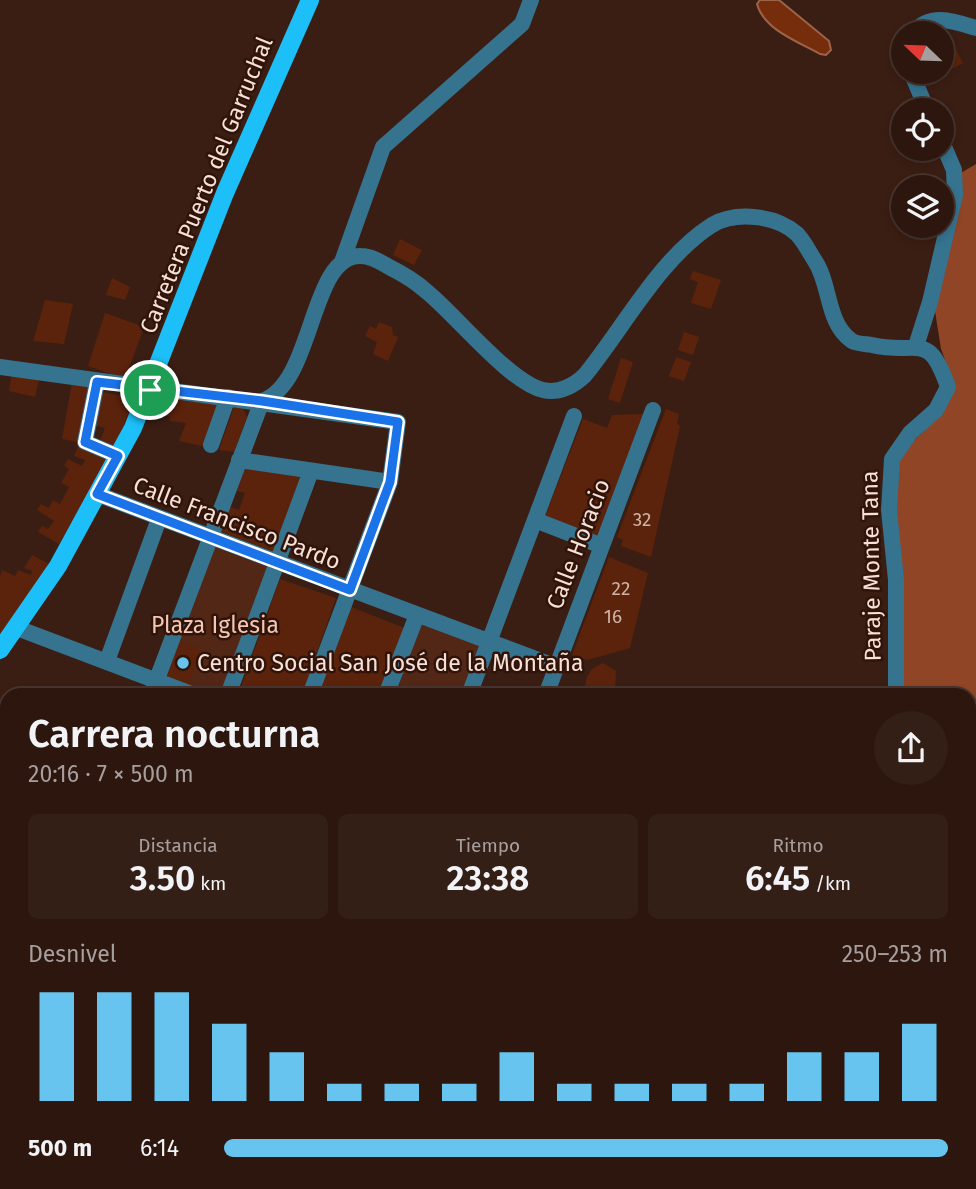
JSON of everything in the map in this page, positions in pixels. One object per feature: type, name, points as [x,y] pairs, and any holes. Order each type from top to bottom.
[{"type":"main road","name":"Carretera Puerto del Garruchal","points":[[0,650],[58,566],[118,456],[150,390],[225,193],[310,0]]},
{"type":"street","points":[[17,628],[107,661],[153,687],[262,401],[275,396],[286,383],[300,355],[329,280],[342,262],[383,147],[522,24],[531,0]]},
{"type":"street","points":[[930,21],[945,18],[976,28]]},
{"type":"street","points":[[342,262],[360,256],[368,257],[405,275],[426,290],[514,374],[541,390],[552,391],[576,384],[668,265],[688,244],[715,224],[752,216],[772,218],[797,235],[824,274],[832,314],[852,341],[894,350],[916,346],[930,302],[955,195],[954,170],[950,161]]},
{"type":"street","name":"Paraje Monte Tana","points":[[896,688],[896,580],[889,510],[892,459],[910,433],[936,410],[948,387],[941,366],[929,349],[916,346]]},
{"type":"street","points":[[0,367],[150,390],[262,401],[398,422],[390,482],[313,688]]},
{"type":"street","points":[[97,382],[85,442],[118,456]]},
{"type":"street","points":[[211,445],[228,397]]},
{"type":"street","name":"Calle Horacio","points":[[550,688],[653,410]]},
{"type":"street","points":[[472,688],[574,416]]},
{"type":"street","points":[[239,460],[390,482]]},
{"type":"street","points":[[231,688],[311,471]]},
{"type":"street","name":"Calle Francisco Pardo","points":[[97,494],[277,564],[557,667]]},
{"type":"street","points":[[107,661],[159,519]]},
{"type":"street","points":[[535,520],[602,547]]},
{"type":"street","points":[[389,688],[416,615]]},
{"type":"green space","name":"Plaza Iglesia","points":[[210,538],[277,563],[231,688],[154,688]]},
{"type":"green space","points":[[417,615],[489,642],[472,688],[389,688]]},
{"type":"shaded area","points":[[760,0],[779,0],[829,41],[831,50],[826,55],[820,54],[774,28],[761,13],[757,4]]},
{"type":"shaded area","points":[[976,164],[976,688],[900,688],[894,476],[899,455],[927,428],[951,376],[941,349],[935,311],[948,238],[954,238],[954,203],[959,174]]},
{"type":"building","points":[[954,46],[963,63],[954,68]]},
{"type":"building","points":[[400,239],[422,250],[414,265],[393,255]]},
{"type":"building","points":[[693,271],[721,280],[711,309],[691,303],[698,282],[690,279]]},
{"type":"building","points":[[112,278],[130,287],[125,300],[106,295]]},
{"type":"building","points":[[45,300],[73,304],[64,344],[33,341]]},
{"type":"building","points":[[105,313],[144,327],[125,379],[88,366]]},
{"type":"building","points":[[379,322],[392,327],[393,335],[398,337],[388,361],[373,354],[377,342],[365,336],[370,326],[376,329]]},
{"type":"building","points":[[684,332],[699,337],[693,355],[678,350]]},
{"type":"building","points":[[676,357],[691,362],[684,381],[669,376]]},
{"type":"building","points":[[621,358],[633,362],[620,403],[608,399]]},
{"type":"building","points":[[12,374],[39,379],[35,397],[9,391]]},
{"type":"building","points":[[72,382],[92,387],[78,442],[62,439]]},
{"type":"building","points":[[99,391],[134,399],[114,449],[99,443],[105,428],[94,425]]},
{"type":"building","points":[[164,398],[221,405],[206,447],[179,441],[186,423],[170,421],[170,417],[152,410],[156,402]]},
{"type":"building","points":[[234,407],[243,408],[247,417],[234,452],[219,450]]},
{"type":"building","points":[[666,409],[679,414],[677,424],[680,426],[651,557],[621,546],[623,540],[617,537]]},
{"type":"building","points":[[643,414],[598,536],[545,516],[583,419],[607,428],[612,415]]},
{"type":"building","points":[[79,444],[109,457],[59,544],[38,532],[42,526],[48,529],[54,521],[37,510],[41,504],[49,508],[53,500],[60,504],[69,487],[61,483],[69,469],[64,466],[68,459],[82,466],[85,460],[74,456]]},
{"type":"building","points":[[244,468],[302,475],[275,552],[220,531],[230,507],[239,510],[245,493],[237,491]]},
{"type":"building","points":[[32,555],[49,564],[0,637],[2,570],[15,576],[18,570],[31,575],[32,571],[24,568]]},
{"type":"building","points":[[609,557],[648,573],[630,648],[587,660],[572,655]]},
{"type":"building","points":[[280,579],[336,598],[304,688],[241,688]]},
{"type":"building","points":[[351,607],[407,629],[384,688],[321,688]]},
{"type":"building","name":"Centro Social San José de la Montaña","points":[[179,641],[201,649],[188,685],[166,676]]},
{"type":"building","points":[[603,663],[616,671],[615,688],[584,688],[587,676],[593,668]]},
{"type":"place","name":"Centro Social San José de la Montaña","points":[[183,663]]},
{"type":"route","points":[[97,382],[150,390],[262,401],[398,422],[390,482],[350,590],[97,494],[118,456],[85,442],[97,382]]}]
